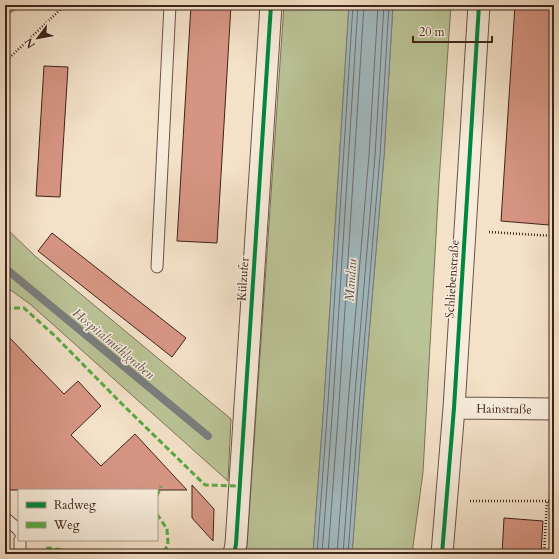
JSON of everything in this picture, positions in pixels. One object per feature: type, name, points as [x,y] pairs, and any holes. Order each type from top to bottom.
[{"type":"street","name":"Külzufer","points":[[234,554],[271,5]]},
{"type":"street","name":"Schliebenstraße","points":[[442,554],[454,408],[479,5]]},
{"type":"street","name":"Hainstraße","points":[[454,408],[554,409]]},
{"type":"lane","points":[[157,267],[170,5]]},
{"type":"lane","points":[[5,518],[18,529]]},
{"type":"lane","points":[[20,541],[20,554]]},
{"type":"path","points":[[5,62],[65,5]]},
{"type":"path","points":[[491,232],[554,236]]},
{"type":"path","points":[[446,501],[554,501]]},
{"type":"path","points":[[544,554],[547,501]]},
{"type":"green space","points":[[5,5],[23,5],[5,16]]},
{"type":"green space","points":[[284,5],[349,5],[324,403],[313,554],[245,554],[247,546]]},
{"type":"green space","points":[[393,5],[451,5],[439,182],[423,472],[412,554],[352,554],[384,156]]},
{"type":"green space","points":[[5,227],[35,256],[231,419],[228,481],[30,304],[5,286]]},
{"type":"water","name":"Mandau","points":[[349,5],[393,5],[384,156],[352,554],[313,554],[324,403]]},
{"type":"building","points":[[191,5],[231,5],[217,243],[177,241]]},
{"type":"building","points":[[515,5],[554,5],[554,156],[549,225],[501,221]]},
{"type":"building","points":[[44,66],[68,67],[60,197],[36,196]]},
{"type":"building","points":[[52,233],[186,338],[172,357],[38,251]]},
{"type":"building","points":[[5,333],[64,394],[78,381],[101,406],[71,435],[101,466],[135,434],[187,490],[11,490],[5,484]]},
{"type":"building","points":[[192,485],[214,509],[213,541],[192,518]]},
{"type":"building","points":[[504,518],[543,521],[541,554],[502,554]]},
{"type":"waterway","name":"Hospitalmühlgraben","points":[[5,268],[208,436]]},
{"type":"marked path","points":[[5,309],[24,308],[56,337],[205,485],[239,486]]},
{"type":"marked path","points":[[158,494],[161,486]]},
{"type":"marked path","points":[[158,516],[167,529],[168,545],[162,554]]},
{"type":"marked path","points":[[39,554],[48,548],[64,550],[68,554]]},
{"type":"cycle path","points":[[234,554],[236,544],[271,5]]},
{"type":"cycle path","points":[[442,554],[454,408],[479,5]]}]
